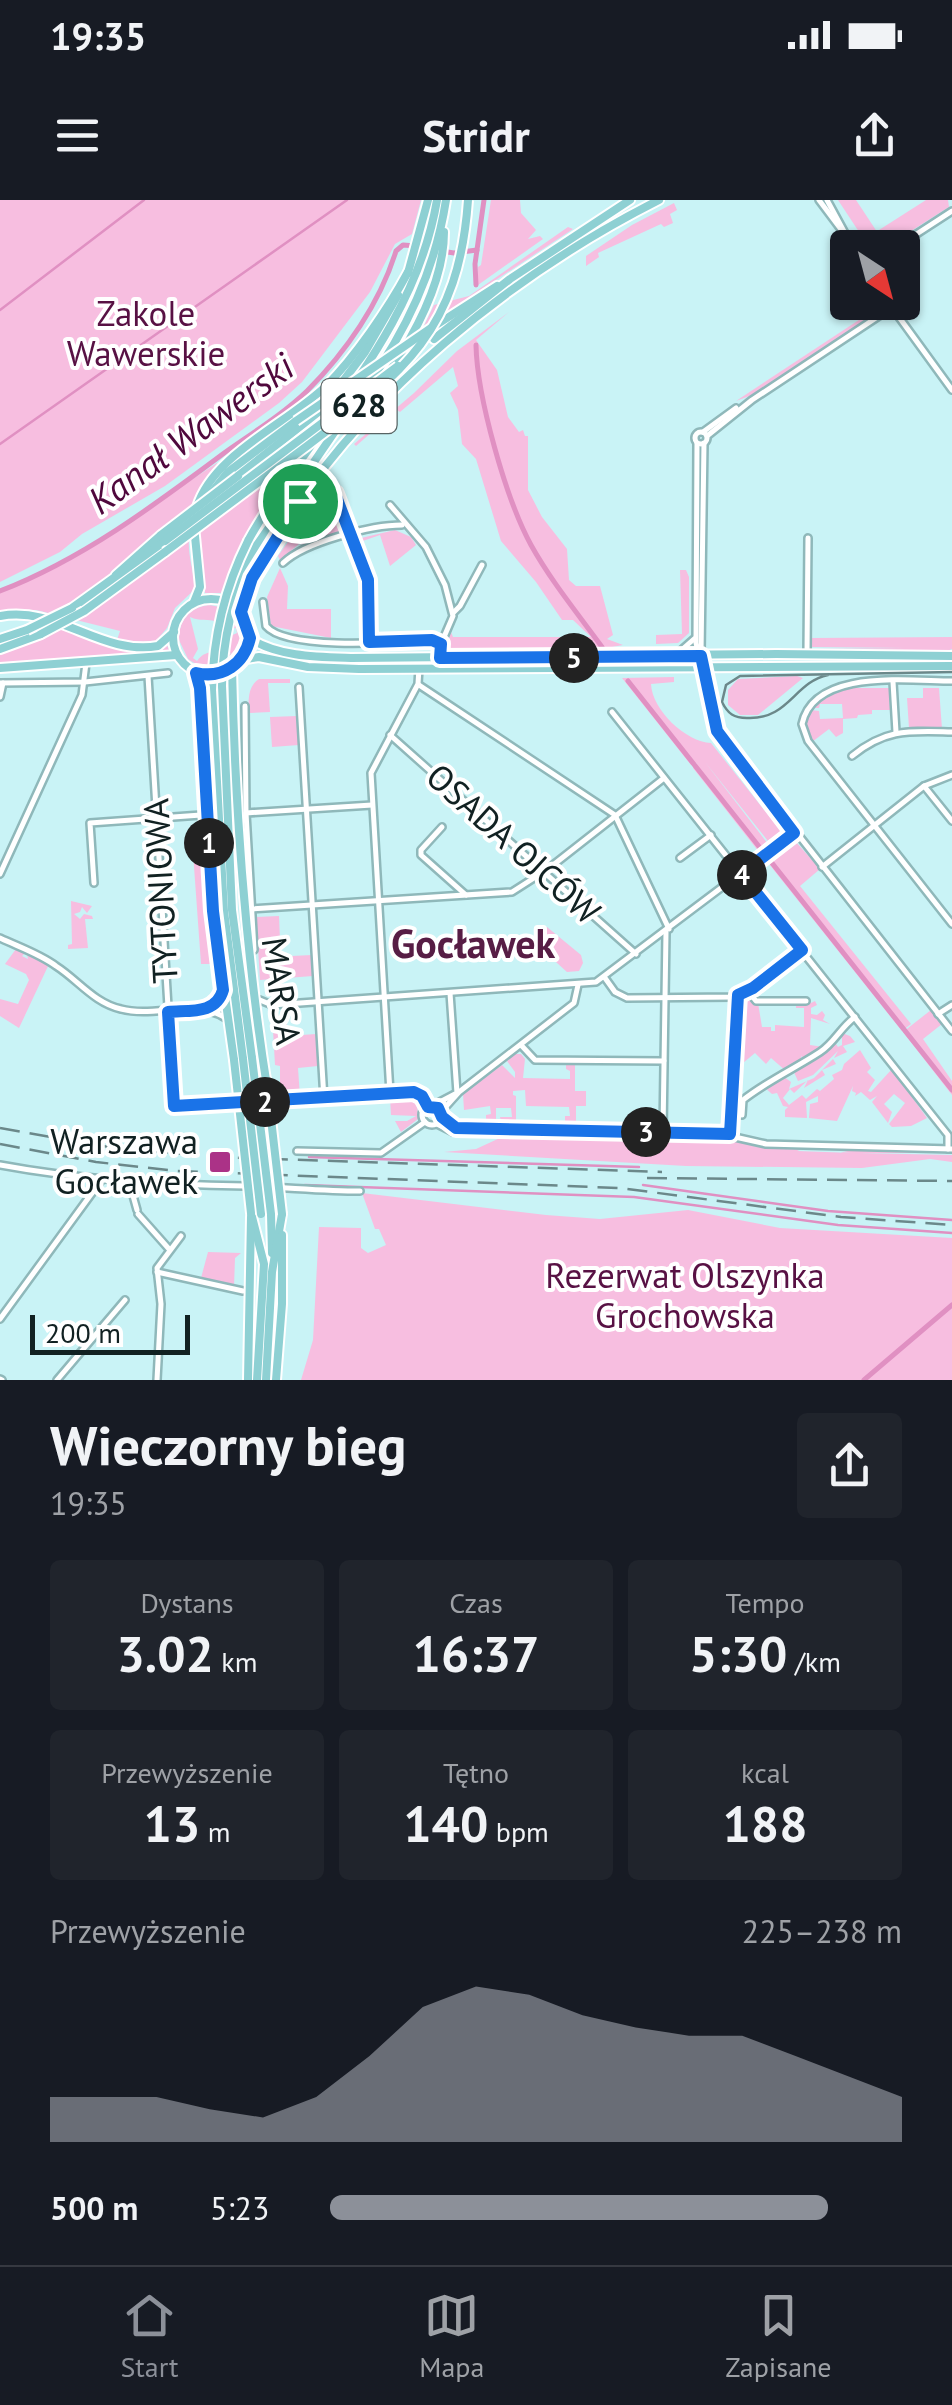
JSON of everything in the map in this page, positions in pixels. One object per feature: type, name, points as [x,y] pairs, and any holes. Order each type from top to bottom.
[{"type":"main road","points":[[423,242],[428,200]]},
{"type":"main road","points":[[221,640],[228,590],[275,497],[387,336],[437,200]]},
{"type":"main road","points":[[355,431],[413,334],[441,244],[446,200]]},
{"type":"main road","name":"628","points":[[0,649],[41,634],[84,611],[368,400],[406,364],[450,296],[463,249],[468,200]]},
{"type":"main road","points":[[194,524],[220,479],[296,422],[431,328],[630,200]]},
{"type":"main road","points":[[660,200],[596,236],[471,322],[408,376],[355,431],[300,501],[258,567],[241,612],[250,638],[268,648],[326,657],[952,656]]},
{"type":"main road","name":"628","points":[[163,538],[306,425],[336,393],[383,324],[419,254]]},
{"type":"main road","points":[[253,543],[396,342],[437,258]]},
{"type":"main road","points":[[250,638],[232,668],[213,675],[196,673],[176,655],[174,632],[180,614],[194,602],[200,586],[194,524],[199,500],[212,478],[326,386],[408,272]]},
{"type":"main road","points":[[0,640],[72,608],[106,586],[163,538],[510,279]]},
{"type":"main road","points":[[194,602],[215,599],[241,612]]},
{"type":"main road","points":[[0,616],[40,616],[98,640],[127,647],[158,646],[174,632]]},
{"type":"main road","name":"MARSA","points":[[221,640],[212,705],[227,947],[248,1059],[261,1214],[248,1380]]},
{"type":"main road","name":"MARSA","points":[[221,640],[236,946],[261,1214],[272,1272]]},
{"type":"main road","points":[[0,668],[176,655]]},
{"type":"main road","points":[[240,660],[258,657],[308,667],[419,668],[952,666]]},
{"type":"main road","name":"MARSA","points":[[232,668],[242,896],[256,1022],[248,1059]]},
{"type":"main road","name":"MARSA","points":[[196,673],[227,1019],[248,1059],[274,1133],[282,1214],[282,1304],[276,1380]]},
{"type":"main road","points":[[210,861],[217,797]]},
{"type":"main road","points":[[228,829],[242,896]]},
{"type":"main road","points":[[257,1380],[264,1264],[261,1214]]},
{"type":"main road","points":[[266,1380],[272,1272],[282,1214]]},
{"type":"street","points":[[819,200],[843,230]]},
{"type":"street","points":[[827,200],[844,230]]},
{"type":"street","points":[[920,232],[952,211]]},
{"type":"street","points":[[867,320],[705,434],[700,443],[696,636],[717,731],[952,1031]]},
{"type":"street","points":[[902,320],[951,389]]},
{"type":"street","points":[[701,656],[700,443],[695,435],[705,434]]},
{"type":"street","points":[[300,501],[316,493],[335,494],[368,580],[369,642]]},
{"type":"street","points":[[390,506],[430,554],[452,613],[440,658]]},
{"type":"street","points":[[283,563],[297,552],[350,535],[404,525]]},
{"type":"street","points":[[808,538],[808,656]]},
{"type":"street","points":[[452,613],[460,606],[482,565]]},
{"type":"street","points":[[263,602],[266,626],[271,632],[320,642],[432,640],[441,644]]},
{"type":"street","points":[[671,657],[696,636]]},
{"type":"street","points":[[0,874],[85,682],[86,663]]},
{"type":"street","points":[[390,1094],[371,773],[418,684],[419,668]]},
{"type":"street","points":[[0,697],[1,683],[85,682],[168,673]]},
{"type":"street","name":"TYTONIOWA","points":[[148,676],[174,1106],[324,1099]]},
{"type":"street","points":[[952,681],[840,684],[808,707],[802,720],[804,734],[952,924]]},
{"type":"street","points":[[893,682],[896,732]]},
{"type":"street","points":[[418,684],[615,816],[668,930],[662,1132]]},
{"type":"street","points":[[299,688],[324,1099],[417,1093],[452,1126],[477,1130]]},
{"type":"street","points":[[245,706],[254,950]]},
{"type":"street","points":[[297,1151],[381,1153],[425,1122],[453,1132],[730,1134],[766,1144],[950,1149],[948,1135],[612,712]]},
{"type":"street","points":[[852,756],[874,740],[896,732],[952,732]]},
{"type":"street","name":"OSADA OJCÓW","points":[[390,734],[636,954]]},
{"type":"street","points":[[822,867],[924,786],[952,775]]},
{"type":"street","points":[[251,909],[515,891],[665,778]]},
{"type":"street","points":[[924,786],[952,821]]},
{"type":"street","points":[[246,813],[372,805]]},
{"type":"street","points":[[94,883],[90,823],[201,815]]},
{"type":"street","points":[[442,827],[421,855],[466,895]]},
{"type":"street","points":[[252,994],[260,1002],[272,1005],[578,985],[605,978],[794,833]]},
{"type":"street","points":[[680,858],[711,835]]},
{"type":"street","points":[[0,938],[54,964],[107,1005],[127,1011],[210,1008],[223,990]]},
{"type":"street","points":[[605,978],[624,997],[738,995],[802,950]]},
{"type":"street","points":[[425,1122],[422,1114],[430,1106],[458,1093],[574,1003],[578,985]]},
{"type":"street","points":[[748,991],[756,1001],[806,1001]]},
{"type":"street","points":[[436,1124],[458,1093],[450,993]]},
{"type":"street","points":[[730,1134],[738,995]]},
{"type":"street","points":[[256,1022],[272,1005]]},
{"type":"street","points":[[938,1014],[952,1005]]},
{"type":"street","points":[[210,1008],[227,1019]]},
{"type":"street","points":[[742,1115],[742,1101],[768,1081],[820,1052],[855,1017]]},
{"type":"street","points":[[521,1045],[535,1060],[664,1061]]},
{"type":"street","points":[[0,1165],[76,1178],[360,1192]]},
{"type":"street","points":[[0,1319],[102,1178]]},
{"type":"street","points":[[120,1181],[132,1192],[137,1212],[170,1249]]},
{"type":"street","points":[[157,1380],[157,1272],[159,1262],[181,1236]]},
{"type":"street","points":[[157,1272],[243,1291]]},
{"type":"street","points":[[57,1380],[125,1300]]},
{"type":"green space","name":"Zakole Wawerskie","points":[[0,200],[421,200],[412,234],[395,244],[370,292],[302,382],[279,403],[165,486],[82,534],[60,552],[0,582]]},
{"type":"green space","points":[[491,200],[520,200],[521,213],[536,230],[528,239],[543,239],[478,285],[478,267]]},
{"type":"green space","points":[[838,200],[856,200],[876,230],[858,230]]},
{"type":"green space","points":[[926,200],[948,200],[949,207],[913,230],[879,230]]},
{"type":"green space","points":[[674,203],[677,210],[670,214],[673,223],[664,227],[661,224],[598,253],[599,257],[586,266],[586,256]]},
{"type":"green space","points":[[568,227],[573,229],[423,328],[434,305],[469,296]]},
{"type":"green space","points":[[509,312],[476,340],[497,370],[508,417],[519,432],[523,430],[528,436],[528,490],[542,517],[567,549],[569,580],[576,586],[600,586],[613,635],[607,639],[623,645],[601,649],[620,650],[445,650],[451,632],[453,637],[591,637],[573,620],[562,620],[501,541],[476,459],[462,444],[458,410],[450,393],[458,386],[453,367],[354,444],[457,351]]},
{"type":"green space","points":[[859,320],[868,320],[752,395],[736,401]]},
{"type":"green space","points":[[298,459],[244,538],[222,593],[205,593],[199,533]]},
{"type":"green space","points":[[217,463],[199,493],[190,526],[194,590],[175,608],[167,628],[155,642],[117,640],[120,631],[36,610],[0,611],[0,593],[67,562]]},
{"type":"green space","points":[[321,495],[332,495],[335,501],[315,505],[312,522],[338,513],[345,532],[310,545],[299,544],[280,560],[278,556]]},
{"type":"green space","points":[[395,530],[411,537],[416,545],[390,566],[380,535],[357,543],[357,539]]},
{"type":"green space","points":[[280,568],[288,586],[287,609],[331,609],[331,638],[271,626],[267,597]]},
{"type":"green space","points":[[680,570],[686,570],[689,577],[689,633],[678,643],[656,644],[656,635],[682,634]]},
{"type":"green space","points":[[201,607],[226,610],[237,620],[238,647],[231,659],[219,666],[205,667],[188,659],[179,640],[183,621]],"holes":[[[190,617],[236,628],[237,633],[228,637],[231,654],[214,652],[197,661],[193,658],[198,649]]]},
{"type":"green space","points":[[63,628],[128,651],[155,650],[167,645],[169,650],[0,664],[0,653]]},
{"type":"green space","points":[[952,637],[952,649],[947,651],[815,651],[905,648],[811,647],[811,638]]},
{"type":"green space","points":[[674,677],[674,682],[651,684],[657,704],[681,731],[711,743],[781,831],[768,841],[705,762],[770,844],[764,849],[767,851],[749,864],[764,850],[759,852],[693,768],[697,763],[691,765],[622,678]]},
{"type":"green space","points":[[803,678],[758,715],[740,715],[728,705],[728,690],[738,679]]},
{"type":"green space","points":[[259,679],[290,679],[290,683],[268,683],[270,712],[249,713],[251,689]]},
{"type":"green space","points":[[862,684],[844,688],[889,688],[890,710],[872,710],[872,714],[843,719],[843,733],[836,737],[829,729],[812,742],[805,728],[810,710],[819,711],[820,719],[843,718],[842,704],[812,708],[841,687]]},
{"type":"green space","points":[[923,688],[939,688],[942,729],[909,728],[907,698],[923,698]]},
{"type":"green space","points":[[297,716],[299,745],[272,747],[270,717]]},
{"type":"green space","points":[[200,824],[214,964],[201,964],[191,825],[196,850],[195,825]]},
{"type":"green space","points":[[792,841],[820,869],[800,886],[911,1024],[902,1031],[767,861]]},
{"type":"green space","points":[[71,901],[92,906],[87,913],[82,907],[74,914],[80,919],[84,914],[92,916],[93,919],[85,919],[88,948],[68,949],[72,944]]},
{"type":"green space","points":[[279,916],[280,940],[270,941],[271,957],[312,955],[313,976],[260,980],[256,917]]},
{"type":"green space","points":[[547,927],[581,955],[579,971],[567,972],[526,935],[535,939],[538,931]]},
{"type":"green space","points":[[16,949],[28,959],[27,954],[49,964],[19,1028],[0,1016],[0,999],[18,1004],[29,980],[26,974],[5,964]]},
{"type":"green space","points":[[745,996],[758,1003],[762,1027],[771,1027],[771,1031],[775,1031],[775,1025],[804,1027],[804,1008],[796,1008],[796,1004],[806,1003],[807,999],[815,1001],[817,1005],[811,1008],[811,1014],[822,1011],[823,1020],[830,1024],[811,1018],[810,1045],[824,1047],[804,1059],[801,1056],[801,1061],[786,1071],[771,1058],[766,1064],[755,1053],[740,1071]]},
{"type":"green space","points":[[283,1010],[287,1036],[316,1034],[318,1066],[298,1068],[300,1097],[280,1096],[280,1066],[275,1065],[273,1030]]},
{"type":"green space","points":[[931,1010],[942,1024],[923,1039],[952,1081],[952,1095],[903,1032]]},
{"type":"green space","points":[[842,1033],[855,1042],[843,1046],[847,1052],[834,1058],[838,1051],[813,1075],[798,1081],[793,1070],[801,1064],[808,1065],[804,1062],[834,1041],[838,1047],[842,1045]]},
{"type":"green space","points":[[860,1050],[871,1068],[867,1072],[875,1080],[868,1091],[892,1069],[927,1118],[911,1126],[892,1127],[889,1124],[905,1103],[894,1094],[884,1104],[892,1112],[888,1123],[872,1102],[877,1096],[870,1100],[861,1092],[855,1096],[853,1086],[837,1121],[809,1118],[810,1104],[818,1102],[818,1096],[806,1102],[807,1118],[785,1117],[788,1107],[783,1106],[777,1093],[772,1094],[763,1086],[783,1076],[791,1082],[789,1089],[807,1081],[794,1093],[790,1089],[783,1098],[789,1105],[802,1095],[806,1099],[817,1089],[820,1091]]},
{"type":"green space","points":[[515,1054],[525,1059],[523,1078],[570,1079],[566,1064],[575,1064],[575,1091],[586,1091],[586,1106],[576,1106],[576,1122],[565,1122],[565,1116],[570,1116],[569,1107],[526,1106],[525,1090],[513,1091],[516,1121],[501,1121],[500,1117],[512,1117],[511,1108],[496,1108],[496,1121],[486,1121],[486,1115],[491,1114],[490,1106],[464,1110],[463,1094],[502,1065],[515,1078],[507,1061]]},
{"type":"green space","points":[[822,1070],[825,1075],[804,1088]]},
{"type":"green space","points":[[390,1098],[417,1098],[418,1119],[401,1132],[395,1121],[416,1116],[391,1115]]},
{"type":"green space","points":[[502,1137],[727,1141],[724,1137],[757,1147],[802,1149],[797,1151],[939,1153],[859,1153],[952,1155],[952,1162],[930,1159],[862,1168],[686,1166],[444,1152],[476,1149]]},
{"type":"green space","name":"Rezerwat Olszynka Grochowska","points":[[362,1193],[546,1215],[600,1219],[688,1210],[780,1228],[952,1238],[952,1380],[301,1380],[313,1340],[319,1227],[361,1228],[361,1248],[368,1253],[386,1245],[379,1229],[375,1229]]},
{"type":"green space","points":[[208,1252],[241,1253],[235,1258],[234,1287],[201,1278]]},
{"type":"waterway","points":[[0,310],[144,200]]},
{"type":"waterway","points":[[0,444],[347,200]]},
{"type":"waterway","points":[[476,285],[484,200]]},
{"type":"waterway","name":"Kanał Wawerski","points":[[0,591],[60,563],[118,529],[288,407],[321,376],[360,326],[396,251],[403,245],[416,246]]},
{"type":"waterway","name":"Kanał Wawerski","points":[[441,251],[477,250]]},
{"type":"waterway","points":[[476,345],[487,419],[522,525],[547,571],[602,647]]},
{"type":"waterway","points":[[628,681],[761,849]]},
{"type":"waterway","points":[[772,863],[952,1090]]},
{"type":"waterway","points":[[309,1157],[639,1167]]},
{"type":"waterway","points":[[305,1185],[634,1197],[838,1225],[952,1233]]},
{"type":"waterway","points":[[643,1185],[828,1211],[952,1220]]},
{"type":"waterway","points":[[864,1380],[952,1305]]},
{"type":"tram line","points":[[828,675],[761,717],[735,716],[722,702],[726,685],[740,676],[952,672]]},
{"type":"railway","points":[[0,1128],[102,1146],[213,1157],[662,1172]]},
{"type":"railway","points":[[0,1144],[96,1162],[176,1171],[620,1188],[841,1217],[952,1225]]},
{"type":"railway","points":[[647,1178],[952,1181]]},
{"type":"place","name":"Warszawa Gocławek","points":[[220,1162]]},
{"type":"district","name":"Gocławek","points":[[473,944]]},
{"type":"route","points":[[320,492],[335,494],[368,580],[369,642],[432,640],[441,644],[440,658],[701,656],[717,731],[794,833],[741,874],[802,950],[738,995],[730,1134],[456,1128],[442,1117],[438,1108],[428,1107],[422,1096],[414,1092],[174,1106],[168,1012],[210,1008],[221,998],[223,990],[213,911],[196,673],[220,674],[244,654],[250,638],[241,612],[243,600],[258,567],[300,501],[320,492]]}]
